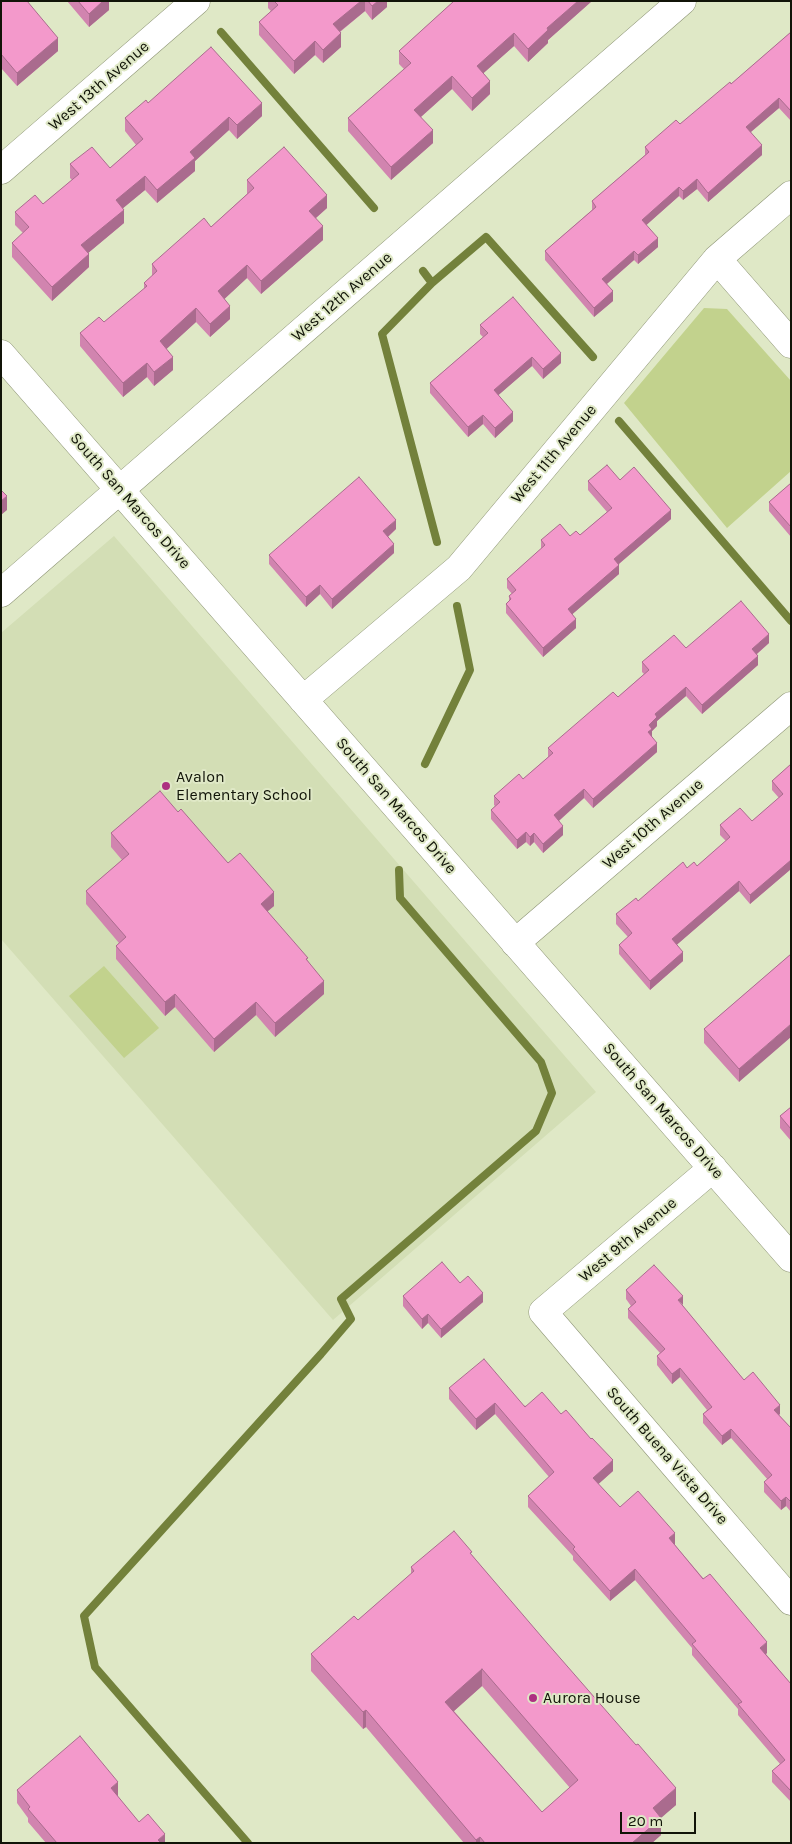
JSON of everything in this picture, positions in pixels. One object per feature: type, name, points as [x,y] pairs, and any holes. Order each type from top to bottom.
[{"type":"street","name":"West 13th Avenue","points":[[1,170],[196,1]]},
{"type":"street","name":"West 12th Avenue","points":[[1,593],[682,1]]},
{"type":"street","name":"West 11th Avenue","points":[[304,700],[459,568],[717,259],[791,195]]},
{"type":"street","points":[[717,259],[791,344]]},
{"type":"street","name":"South San Marcos Drive","points":[[1,354],[791,1258]]},
{"type":"street","name":"West 10th Avenue","points":[[516,943],[791,706]]},
{"type":"street","name":"West 9th Avenue","points":[[543,1312],[713,1168]]},
{"type":"street","name":"South Buena Vista Drive","points":[[543,1312],[791,1601]]},
{"type":"shaded area","name":"Avalon Elementary School","points":[[114,536],[596,1092],[333,1320],[1,939],[1,633]]},
{"type":"green space","points":[[704,308],[727,309],[791,381],[791,471],[727,528],[624,403]]},
{"type":"green space","points":[[104,966],[159,1028],[124,1058],[69,996]]},
{"type":"building","points":[[1,1],[27,1],[58,38],[17,73],[1,54]]},
{"type":"building","points":[[78,1],[103,1],[89,14]]},
{"type":"building","points":[[274,1],[361,1],[333,24],[341,33],[323,50],[315,41],[294,61],[259,22],[278,5]]},
{"type":"building","points":[[368,1],[378,1],[372,6]]},
{"type":"building","points":[[454,1],[578,1],[547,28],[548,30],[528,49],[514,33],[477,66],[490,81],[472,98],[452,76],[414,110],[433,130],[391,167],[348,118],[411,63],[399,51]]},
{"type":"building","points":[[791,32],[791,111],[779,98],[746,127],[762,145],[708,193],[697,179],[683,191],[679,187],[642,220],[658,238],[638,255],[634,251],[602,279],[613,291],[594,308],[545,251],[596,207],[592,201],[649,152],[645,147],[676,120],[680,124],[730,82],[731,84]]},
{"type":"building","points":[[211,47],[262,103],[237,125],[229,117],[190,152],[195,158],[157,190],[145,176],[116,200],[124,210],[81,245],[89,254],[52,287],[12,243],[29,227],[15,212],[35,195],[43,204],[79,174],[70,164],[92,147],[110,168],[143,139],[125,118],[146,100],[148,103]]},
{"type":"building","points":[[284,147],[327,195],[309,211],[323,226],[261,281],[247,265],[218,291],[230,306],[210,324],[196,308],[160,341],[173,357],[154,372],[147,363],[123,383],[80,333],[99,317],[104,322],[147,286],[144,283],[157,271],[152,264],[204,218],[211,227],[254,188],[247,180]]},
{"type":"building","points":[[513,297],[561,353],[543,369],[532,357],[494,390],[513,412],[495,428],[483,415],[468,427],[430,383],[488,333],[480,325]]},
{"type":"building","points":[[607,465],[620,480],[634,467],[671,510],[614,559],[619,565],[568,609],[576,619],[543,648],[506,604],[511,599],[509,596],[516,590],[507,579],[545,545],[541,540],[560,524],[570,536],[576,531],[580,535],[612,508],[588,481]]},
{"type":"building","points":[[359,477],[396,520],[383,531],[394,544],[332,599],[320,585],[306,597],[269,555]]},
{"type":"building","points":[[791,483],[791,527],[769,502]]},
{"type":"building","points":[[1,490],[7,496],[1,501]]},
{"type":"building","points":[[741,601],[769,634],[752,649],[758,656],[702,705],[686,687],[655,714],[657,717],[649,725],[652,729],[648,732],[657,743],[593,799],[584,789],[554,815],[563,826],[543,844],[534,833],[530,837],[526,832],[517,840],[491,810],[500,802],[494,796],[519,774],[523,779],[553,753],[548,748],[613,692],[618,697],[649,670],[642,662],[674,635],[686,648]]},
{"type":"building","points":[[791,764],[791,860],[750,895],[739,881],[672,939],[683,952],[650,981],[619,945],[632,933],[616,914],[636,898],[638,901],[683,862],[687,868],[694,862],[697,866],[730,837],[720,825],[740,808],[752,821],[783,794],[772,781]]},
{"type":"building","points":[[160,791],[178,812],[181,809],[228,863],[240,853],[274,892],[261,904],[308,958],[306,959],[324,981],[275,1023],[256,1002],[214,1039],[175,994],[165,1002],[116,946],[126,937],[86,891],[129,854],[111,833]]},
{"type":"building","points":[[791,954],[791,1024],[739,1069],[704,1029]]},
{"type":"building","points":[[791,1107],[791,1129],[780,1116]]},
{"type":"building","points":[[442,1262],[460,1283],[468,1276],[483,1293],[441,1329],[428,1314],[422,1319],[403,1296]]},
{"type":"building","points":[[654,1265],[683,1296],[678,1300],[744,1380],[753,1372],[780,1405],[774,1410],[791,1428],[791,1502],[786,1497],[781,1501],[764,1482],[772,1475],[731,1429],[722,1436],[703,1414],[712,1407],[680,1368],[672,1374],[657,1356],[665,1349],[628,1309],[636,1302],[626,1290]]},
{"type":"building","points":[[484,1359],[525,1407],[542,1392],[561,1414],[566,1410],[591,1439],[613,1460],[593,1478],[620,1507],[638,1491],[675,1533],[669,1538],[703,1579],[710,1574],[767,1642],[760,1648],[791,1684],[791,1791],[772,1771],[785,1760],[738,1704],[742,1702],[692,1644],[696,1641],[635,1569],[610,1591],[573,1549],[575,1547],[528,1496],[554,1472],[495,1403],[476,1419],[449,1388]]},
{"type":"building","name":"Aurora House","points":[[454,1531],[472,1552],[470,1553],[547,1643],[676,1788],[653,1808],[661,1818],[632,1843],[485,1843],[480,1837],[476,1840],[366,1710],[363,1712],[311,1654],[354,1616],[358,1620],[414,1571],[411,1567]],"holes":[[[482,1669],[578,1780],[542,1812],[445,1702]]]},
{"type":"building","points":[[80,1736],[118,1782],[111,1788],[139,1822],[148,1814],[165,1834],[158,1840],[161,1843],[57,1843],[28,1809],[30,1807],[17,1790]]},
{"type":"waterway","points":[[221,32],[374,208]]},
{"type":"waterway","points":[[437,542],[382,334],[432,283],[486,237],[593,357]]},
{"type":"waterway","points":[[423,271],[432,283]]},
{"type":"waterway","points":[[619,421],[791,621]]},
{"type":"waterway","points":[[425,764],[470,670],[457,606]]},
{"type":"waterway","points":[[248,1843],[95,1667],[84,1616],[351,1319],[341,1299],[536,1131],[552,1093],[541,1062],[400,898],[399,870]]},
{"type":"place","name":"Avalon Elementary School","points":[[166,786]]},
{"type":"place","name":"Aurora House","points":[[533,1698]]}]
